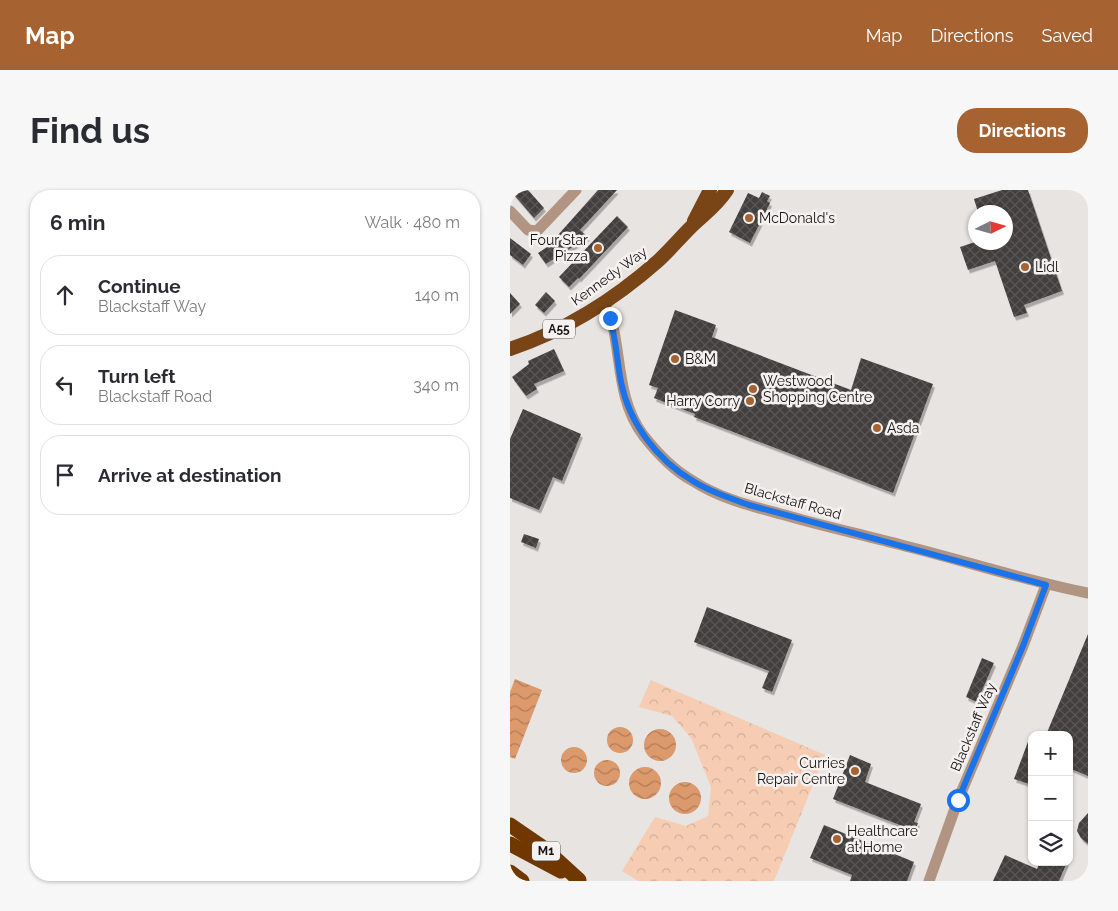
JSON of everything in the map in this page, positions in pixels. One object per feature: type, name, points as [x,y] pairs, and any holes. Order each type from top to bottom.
[{"type":"highway","name":"Kennedy Way","points":[[690,228],[710,190]]},
{"type":"highway","name":"Kennedy Way","points":[[510,349],[557,330],[604,303],[645,273],[690,228],[718,204],[727,190]]},
{"type":"highway","name":"M1","points":[[510,825],[545,849],[580,881]]},
{"type":"highway","name":"M1","points":[[510,844],[580,881]]},
{"type":"highway","points":[[510,872],[522,881]]},
{"type":"street","points":[[510,211],[528,230],[537,231],[541,229],[576,190]]},
{"type":"street","name":"Blackstaff Road","points":[[604,303],[614,331],[621,382],[628,406],[642,434],[659,454],[692,481],[749,505],[1046,585],[1088,593]]},
{"type":"street","name":"Blackstaff Way","points":[[929,881],[960,795],[1023,646],[1046,585]]},
{"type":"green space","points":[[651,680],[825,755],[774,881],[638,881],[622,871],[655,817],[686,826],[708,816],[711,787],[691,738],[672,716],[639,707]]},
{"type":"water","points":[[515,679],[542,690],[515,759],[510,757],[510,692]]},
{"type":"water","points":[[620,727],[629,731],[633,740],[629,749],[620,753],[611,749],[607,740],[611,731]]},
{"type":"water","points":[[660,729],[672,733],[676,745],[672,757],[660,761],[648,757],[644,745],[648,733]]},
{"type":"water","points":[[574,747],[583,751],[587,760],[583,769],[574,773],[565,769],[561,760],[565,751]]},
{"type":"water","points":[[607,760],[616,764],[620,773],[616,782],[607,786],[598,782],[594,773],[598,764]]},
{"type":"water","points":[[645,767],[657,771],[661,783],[657,795],[645,799],[633,795],[629,783],[633,771]]},
{"type":"water","points":[[685,782],[697,786],[701,798],[697,810],[685,814],[673,810],[669,798],[673,786]]},
{"type":"building","points":[[510,190],[528,190],[544,208],[534,218]]},
{"type":"building","points":[[598,190],[617,190],[580,230],[588,237],[546,264],[538,253],[561,238],[558,235]]},
{"type":"building","name":"Lidl","points":[[1002,190],[1028,190],[1062,291],[1024,305],[1027,313],[1014,317],[995,261],[968,270],[960,247],[968,244],[968,250],[1013,250],[1013,205],[976,205],[974,199]]},
{"type":"building","name":"McDonald's","points":[[762,192],[770,196],[767,201],[770,203],[750,243],[729,232],[748,193],[759,198]]},
{"type":"building","points":[[617,216],[628,227],[579,279],[569,287],[559,277]]},
{"type":"building","points":[[510,238],[531,254],[523,265],[510,255]]},
{"type":"building","points":[[546,292],[555,301],[544,313],[535,305]]},
{"type":"building","points":[[510,293],[520,304],[510,314]]},
{"type":"building","name":"Westwood Shopping Centre","points":[[675,310],[716,325],[712,337],[851,390],[861,358],[933,384],[893,493],[694,417],[695,414],[654,398],[658,388],[649,385]]},
{"type":"building","points":[[554,349],[564,371],[534,384],[537,389],[526,396],[512,377],[529,364],[528,361]]},
{"type":"building","points":[[523,409],[581,434],[562,481],[553,477],[539,510],[510,498],[510,439]]},
{"type":"building","points":[[524,534],[539,539],[536,548],[521,542]]},
{"type":"building","points":[[707,607],[792,640],[772,692],[762,688],[769,671],[694,642]]},
{"type":"building","points":[[1088,634],[1088,776],[1073,770],[1073,731],[1048,731]]},
{"type":"building","points":[[982,658],[994,663],[977,702],[966,697]]},
{"type":"building","points":[[1028,742],[1028,784],[1014,779]]},
{"type":"building","points":[[850,755],[871,764],[865,782],[921,804],[914,822],[918,823],[915,831],[833,799]]},
{"type":"building","points":[[1088,813],[1088,844],[1077,831],[1079,823]]},
{"type":"building","points":[[824,825],[914,862],[907,881],[850,881],[852,875],[810,858]]},
{"type":"building","points":[[1005,855],[1037,869],[1038,866],[1065,866],[1059,881],[993,881]]},
{"type":"place","name":"McDonald's","points":[[749,218]]},
{"type":"place","name":"Four Star Pizza","points":[[598,248]]},
{"type":"place","name":"Lidl","points":[[1025,267]]},
{"type":"place","name":"B&M","points":[[675,359]]},
{"type":"place","name":"Westwood Shopping Centre","points":[[753,389]]},
{"type":"place","name":"Harry Corry","points":[[750,401]]},
{"type":"place","name":"Asda","points":[[877,428]]},
{"type":"place","name":"Curries Repair Centre","points":[[855,771]]},
{"type":"place","name":"Healthcare at Home","points":[[837,839]]},
{"type":"route","points":[[610,318],[614,331],[621,382],[628,406],[642,434],[665,460],[692,481],[749,505],[1046,585],[1023,646],[958,800]]}]
